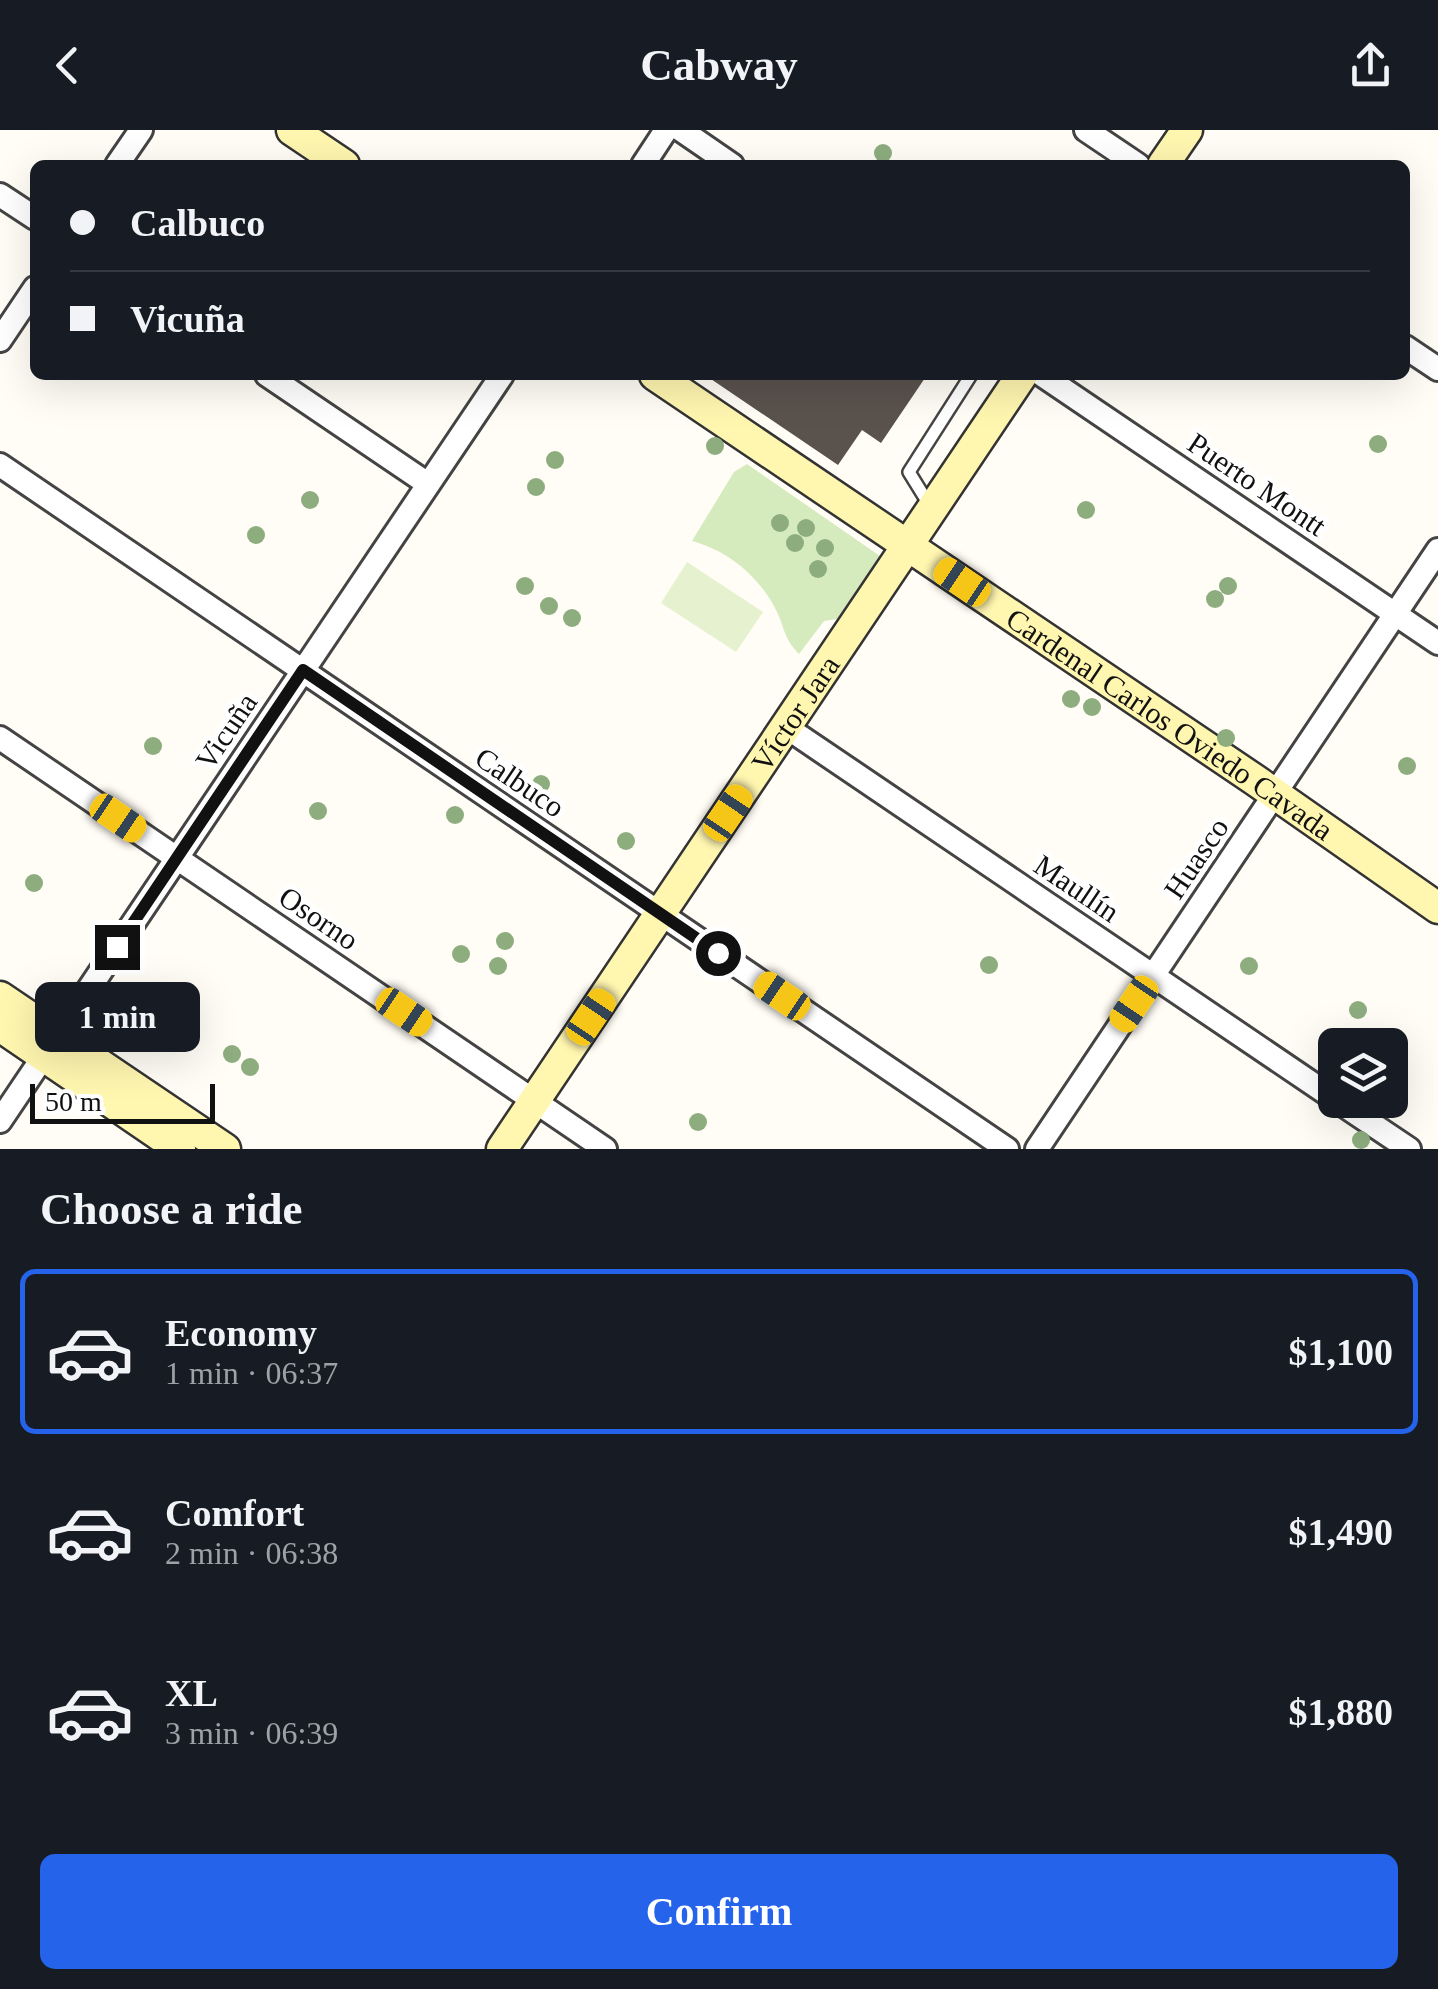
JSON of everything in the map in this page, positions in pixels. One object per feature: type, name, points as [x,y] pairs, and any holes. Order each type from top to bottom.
[{"type":"main road","points":[[292,130],[337,160]]},
{"type":"main road","points":[[1167,160],[1187,130]]},
{"type":"main road","name":"Cardenal Carlos Oviedo Cavada","points":[[662,380],[1438,908]]},
{"type":"main road","name":"Víctor Jara","points":[[502,1149],[1019,380]]},
{"type":"main road","points":[[0,997],[50,1047],[180,1149]]},
{"type":"main road","points":[[0,1026],[50,1047],[225,1149]]},
{"type":"street","points":[[121,160],[141,130]]},
{"type":"street","points":[[646,160],[666,130]]},
{"type":"street","points":[[681,130],[725,160]]},
{"type":"street","points":[[1086,130],[1131,160]]},
{"type":"street","points":[[0,195],[30,215]]},
{"type":"street","points":[[0,340],[30,295]]},
{"type":"street","points":[[1410,350],[1438,369]]},
{"type":"street","points":[[274,380],[428,484]]},
{"type":"street","name":"Vicuña","points":[[0,1121],[499,380]]},
{"type":"street","name":"Puerto Montt","points":[[1049,380],[1438,643]]},
{"type":"street","name":"Calbuco","points":[[0,465],[1007,1149]]},
{"type":"street","name":"Huasco","points":[[1036,1149],[1438,550]]},
{"type":"street","name":"Maullín","points":[[786,727],[1318,1088]]},
{"type":"street","name":"Osorno","points":[[0,738],[605,1149]]},
{"type":"street","name":"Maullín","points":[[1363,1118],[1409,1149]]},
{"type":"lane","points":[[932,510],[909,472],[968,380]]},
{"type":"green space","points":[[747,464],[880,556],[837,619],[824,621],[799,654],[787,638],[770,599],[752,577],[718,551],[692,541],[734,472]]},
{"type":"green space","points":[[687,562],[763,612],[736,652],[661,603]]},
{"type":"building","points":[[712,380],[924,380],[881,443],[862,430],[838,465]]},
{"type":"route","points":[[117,947],[303,670],[718,953]]}]
